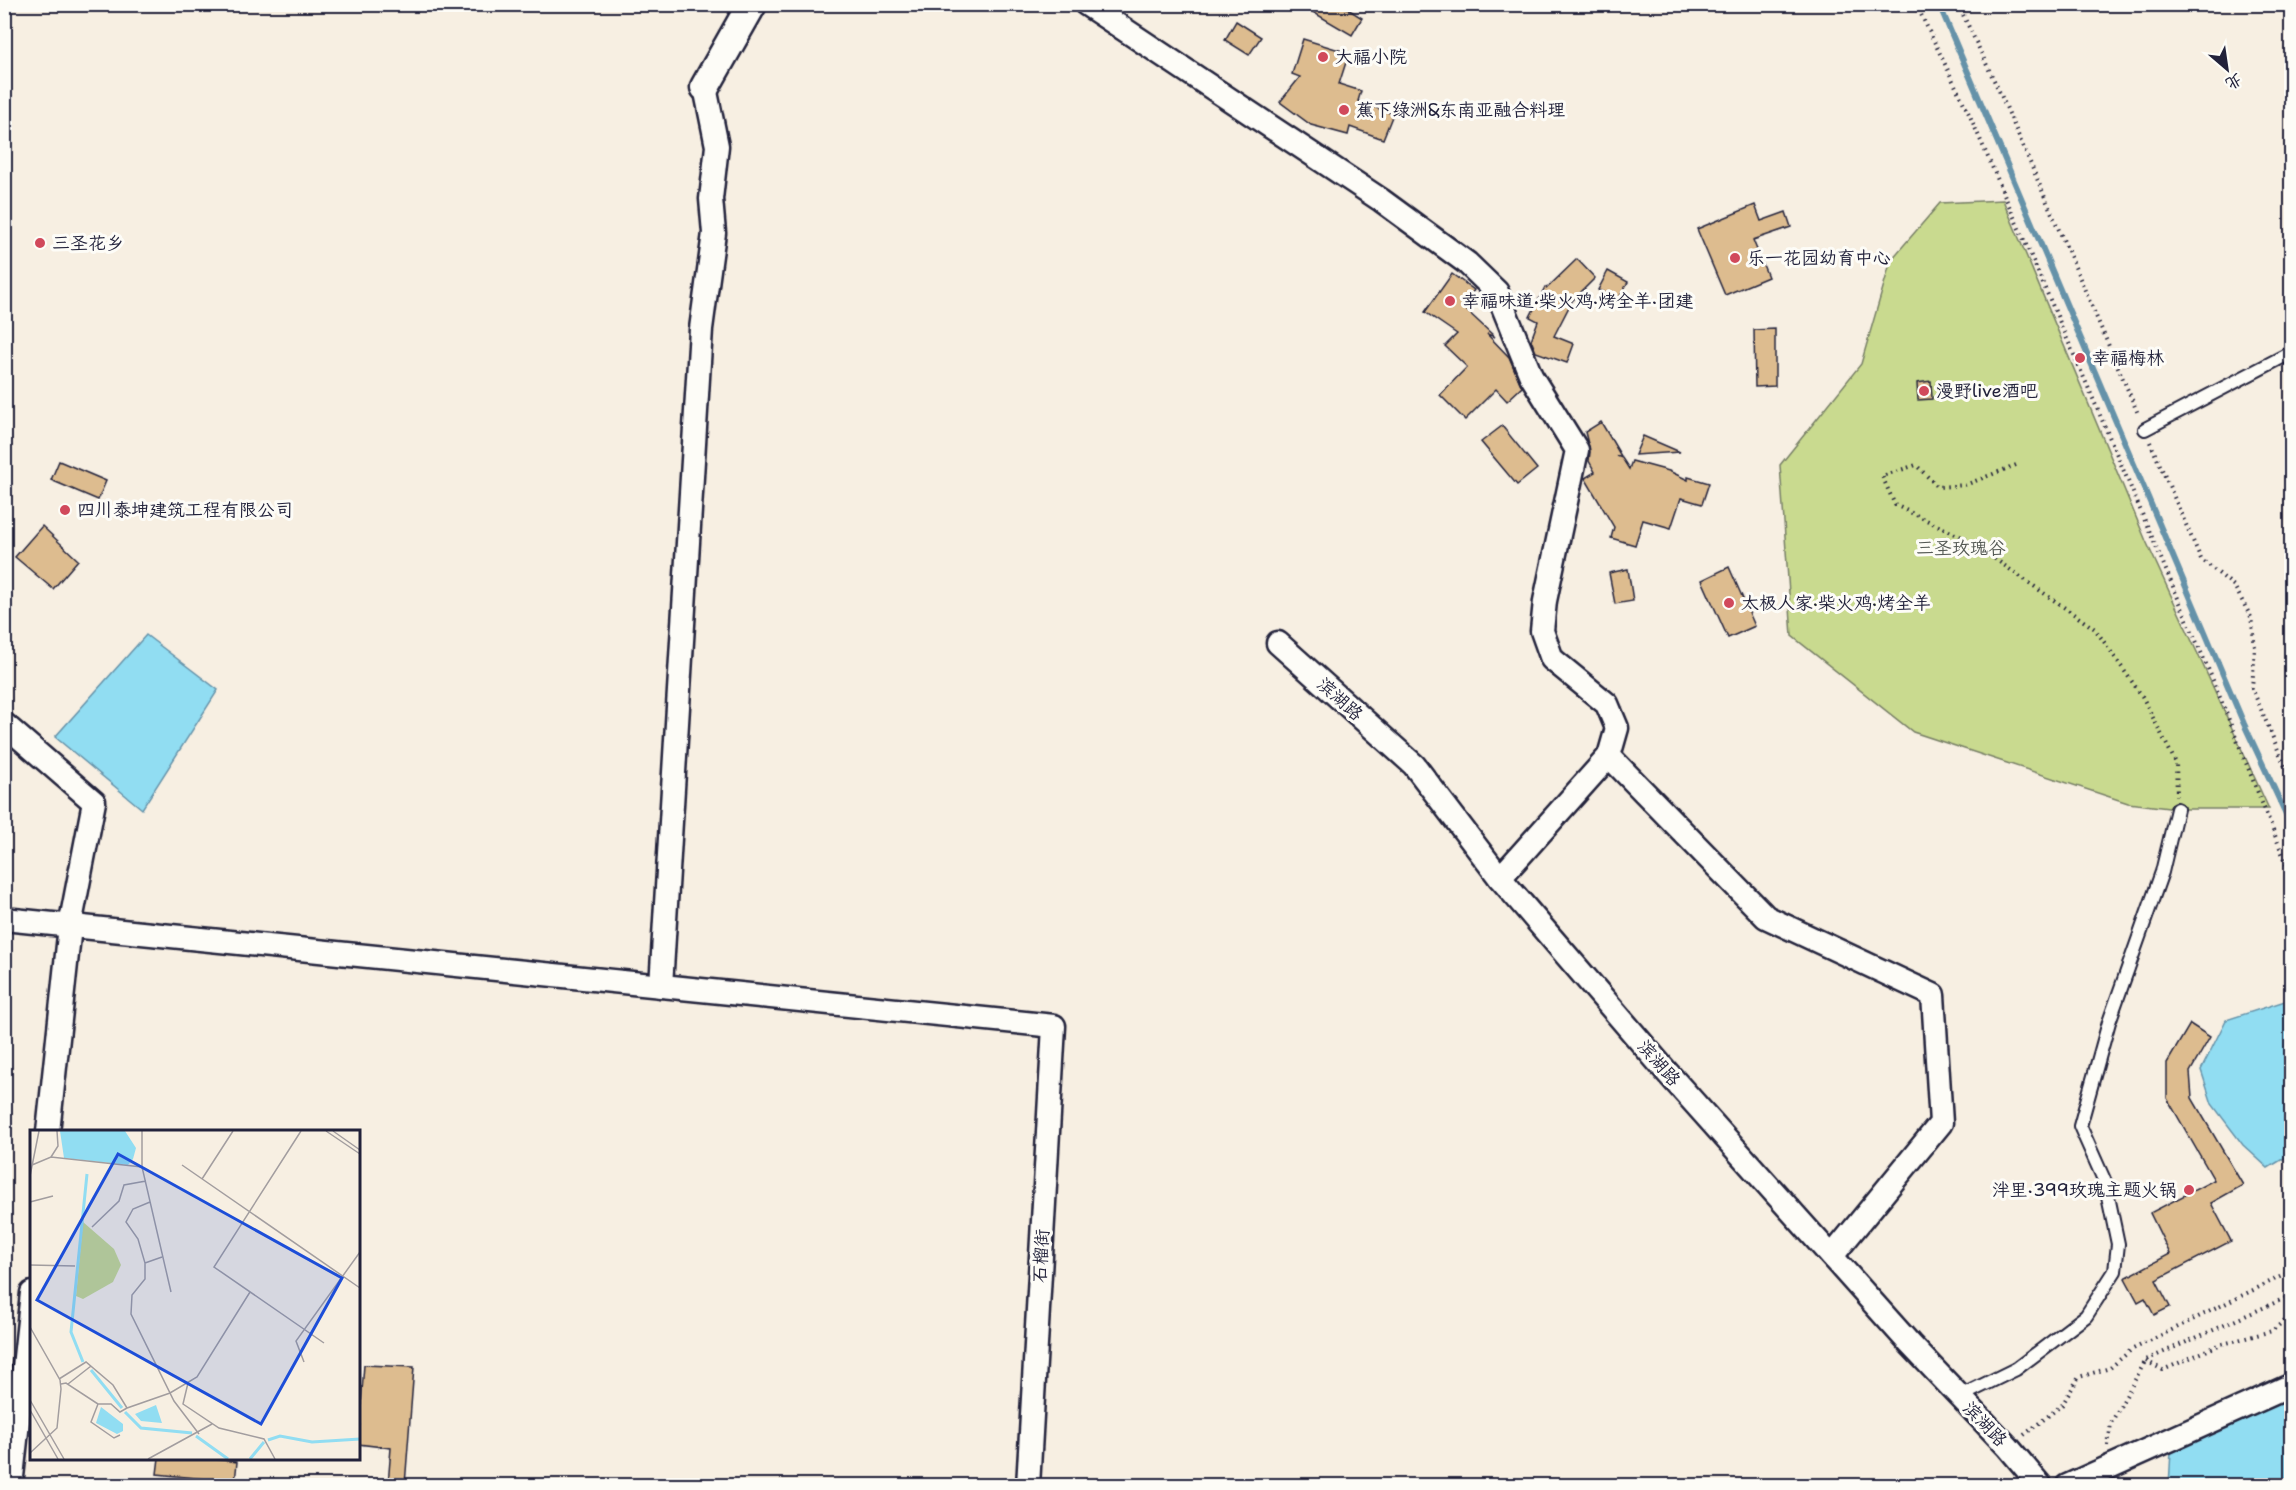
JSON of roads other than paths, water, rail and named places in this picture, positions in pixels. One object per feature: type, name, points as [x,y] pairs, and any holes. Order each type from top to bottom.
[{"type":"street","points":[[4,919],[661,986],[701,329],[714,233],[711,199],[717,146],[705,87],[753,4]]},
{"type":"street","points":[[1086,4],[1381,200],[1467,263],[1497,292],[1531,376],[1577,450],[1545,601],[1542,631],[1552,659],[1607,704],[1617,728],[1609,756],[1500,878]]},
{"type":"street","name":"滨湖路","points":[[1278,644],[1414,765],[1500,878],[1665,1070],[2041,1485]]},
{"type":"street","points":[[4,724],[94,802],[70,926],[48,1130]]},
{"type":"street","points":[[1609,756],[1766,917],[1933,995],[1941,1124],[1832,1256]]},
{"type":"street","name":"石榴街","points":[[661,986],[1054,1026],[1028,1485]]},
{"type":"street","points":[[11,1485],[30,1311]]},
{"type":"street","points":[[2067,1485],[2292,1385]]},
{"type":"lane","points":[[2145,429],[2292,352]]},
{"type":"lane","points":[[1959,1397],[2016,1369],[2086,1316],[2115,1271],[2118,1244],[2105,1182],[2080,1126],[2109,1022],[2162,872],[2177,809]]},
{"type":"water","points":[[146,635],[218,690],[142,809],[55,737]]},
{"type":"water","points":[[2291,999],[2288,1027],[2292,1033],[2291,1154],[2268,1168],[2243,1145],[2212,1104],[2201,1070],[2226,1020]]},
{"type":"water","points":[[2291,1399],[2291,1485],[2169,1486],[2171,1451]]},
{"type":"waterway","points":[[1939,4],[2244,724],[2292,827]]},
{"type":"place","name":"大福小院","points":[[1323,57]]},
{"type":"place","name":"蕉下绿洲&东南亚融合料理","points":[[1344,110]]},
{"type":"place","name":"三圣花乡","points":[[40,243]]},
{"type":"place","name":"乐一花园幼育中心","points":[[1735,258]]},
{"type":"place","name":"幸福味道·柴火鸡·烤全羊·团建","points":[[1450,301]]},
{"type":"place","name":"幸福梅林","points":[[2080,358]]},
{"type":"place","name":"漫野live酒吧","points":[[1924,391]]},
{"type":"place","name":"四川泰坤建筑工程有限公司","points":[[65,510]]},
{"type":"place","name":"太极人家·柴火鸡·烤全羊","points":[[1729,603]]},
{"type":"place","name":"泮里·399玫瑰主题火锅","points":[[2189,1190]]},
{"type":"park label","name":"三圣玫瑰谷","points":[[1961,548]]}]
